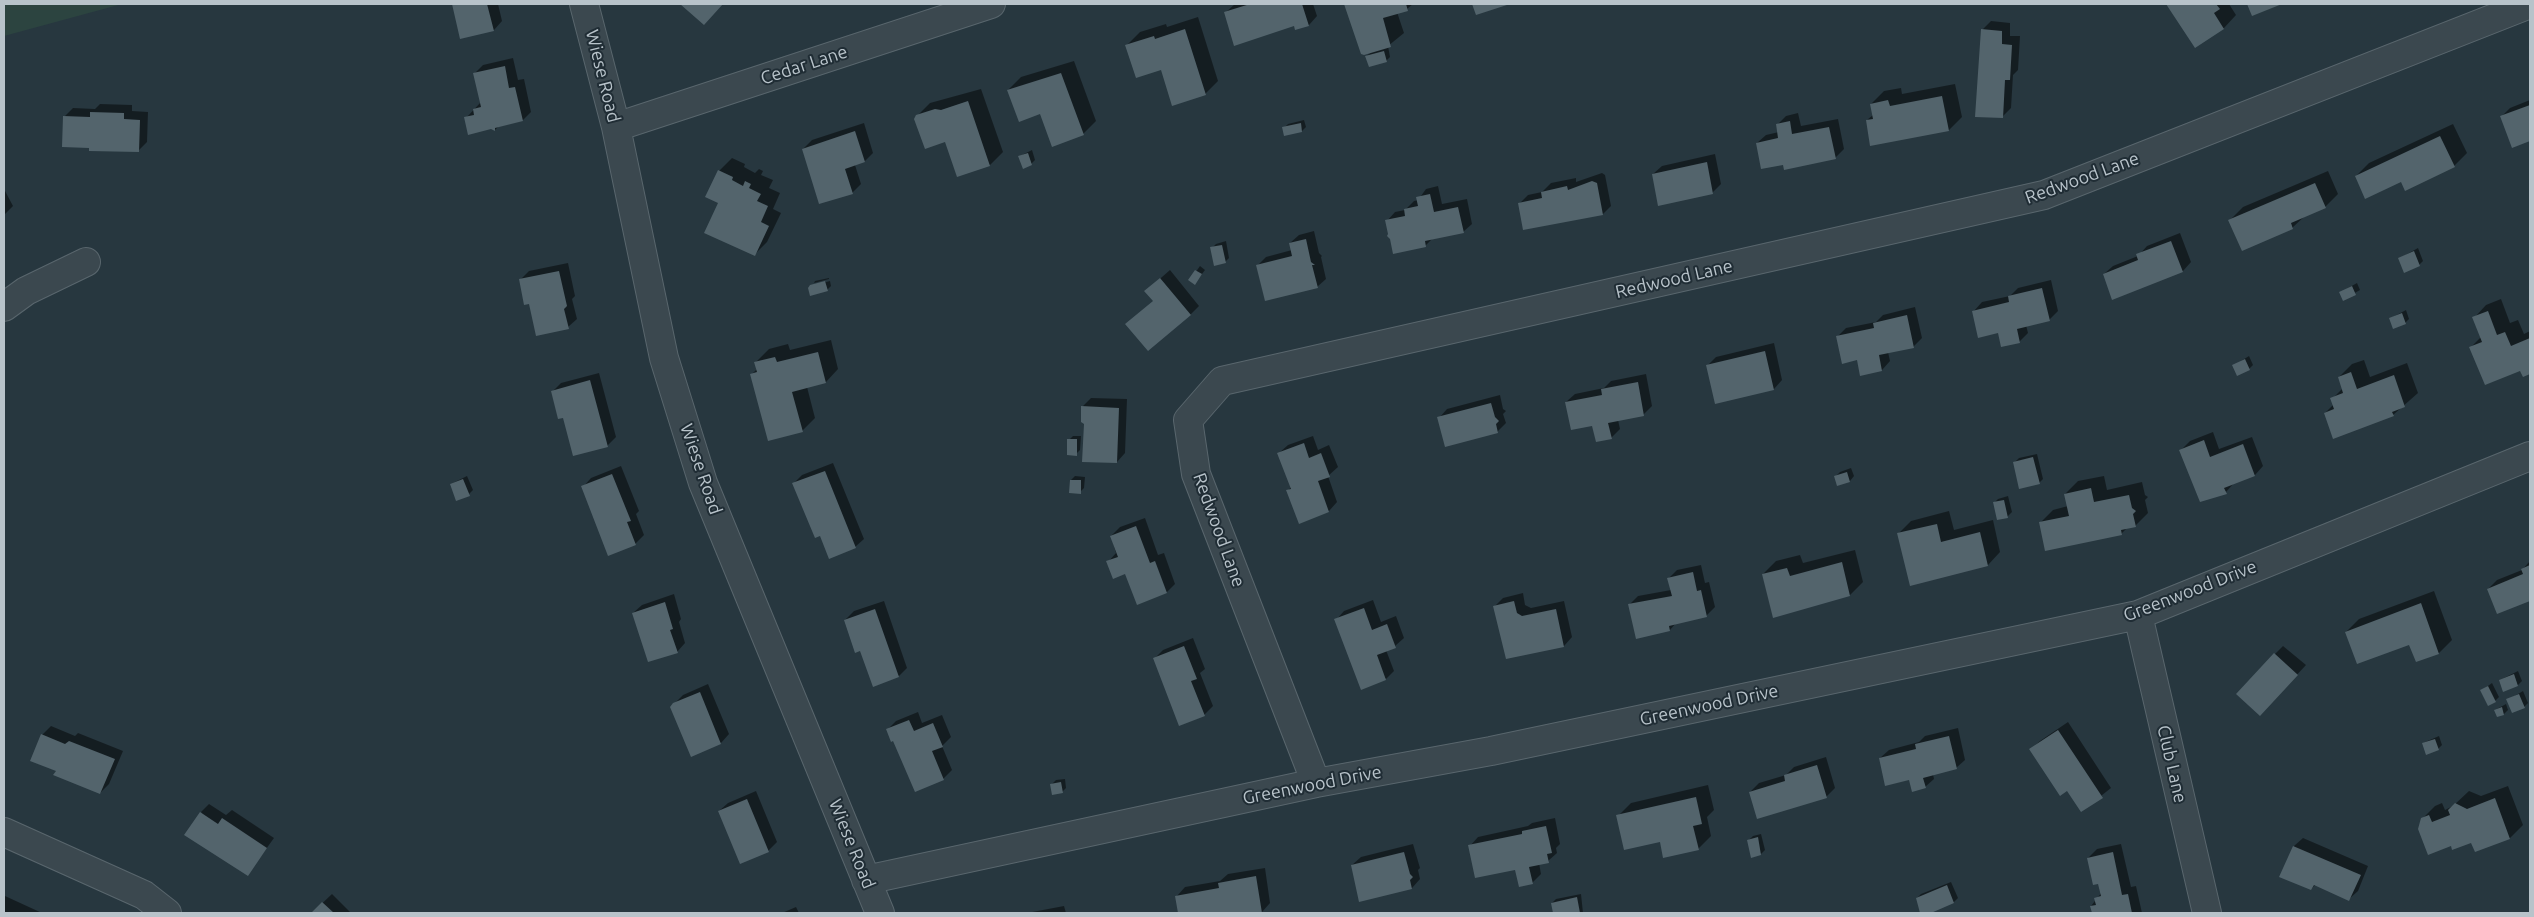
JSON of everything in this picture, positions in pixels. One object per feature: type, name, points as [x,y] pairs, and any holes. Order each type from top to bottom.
[{"type":"street","name":"Wiese Road","points":[[584,4],[616,127],[664,358],[703,483],[880,913]]},
{"type":"street","name":"Cedar Lane","points":[[616,127],[991,4]]},
{"type":"street","name":"Redwood Lane","points":[[1316,783],[1196,474],[1188,420],[1222,381],[2044,195],[2530,4]]},
{"type":"street","points":[[4,307],[26,292],[86,262]]},
{"type":"street","name":"Greenwood Drive","points":[[866,880],[1316,783],[1491,751],[2138,615],[2530,456]]},
{"type":"street","name":"Club Lane","points":[[2138,615],[2206,913]]},
{"type":"street","points":[[4,832],[144,895],[167,913]]},
{"type":"green space","points":[[4,4],[122,4],[4,36]]},
{"type":"building","points":[[452,4],[487,4],[494,31],[460,39]]},
{"type":"building","points":[[680,4],[723,4],[704,25]]},
{"type":"building","points":[[1250,4],[1302,4],[1309,26],[1295,30],[1294,26],[1234,46],[1224,12]]},
{"type":"building","points":[[1344,4],[1406,4],[1408,11],[1383,18],[1391,47],[1364,55],[1361,54]]},
{"type":"building","points":[[1472,4],[1510,4],[1476,15]]},
{"type":"building","points":[[2166,4],[2216,4],[2220,9],[2214,13],[2224,29],[2195,48]]},
{"type":"building","points":[[2247,4],[2282,4],[2252,16]]},
{"type":"building","points":[[1185,29],[1206,95],[1172,106],[1161,70],[1136,78],[1125,45],[1154,36],[1155,39]]},
{"type":"building","points":[[1981,29],[2002,31],[2002,44],[2012,45],[2010,80],[2005,80],[2003,118],[1975,117]]},
{"type":"building","points":[[1384,51],[1387,62],[1369,67],[1365,56]]},
{"type":"building","points":[[505,66],[509,88],[515,87],[523,121],[495,128],[495,131],[491,129],[468,135],[464,117],[474,115],[473,109],[481,107],[473,73]]},
{"type":"building","points":[[1061,73],[1084,135],[1052,147],[1040,114],[1019,122],[1007,90]]},
{"type":"building","points":[[1942,96],[1949,131],[1870,146],[1866,120],[1873,119],[1870,104],[1888,100],[1890,106]]},
{"type":"building","points":[[968,101],[990,166],[957,177],[945,142],[925,149],[914,119],[916,115],[935,109],[941,110]]},
{"type":"building","points":[[2530,105],[2530,141],[2512,148],[2500,116]]},
{"type":"building","points":[[90,112],[124,113],[124,119],[140,120],[139,152],[89,151],[89,148],[62,147],[63,116],[90,117]]},
{"type":"building","points":[[1790,121],[1792,134],[1829,127],[1836,159],[1784,170],[1783,165],[1761,169],[1756,143],[1778,138],[1776,124]]},
{"type":"building","points":[[1301,123],[1302,132],[1284,136],[1282,127]]},
{"type":"building","points":[[855,131],[865,162],[845,169],[853,194],[819,204],[802,149]]},
{"type":"building","points":[[2440,136],[2455,167],[2405,191],[2401,182],[2365,199],[2355,176]]},
{"type":"building","points":[[1028,153],[1032,165],[1023,169],[1018,156]]},
{"type":"building","points":[[1707,162],[1713,194],[1658,206],[1652,174]]},
{"type":"building","points":[[718,170],[733,177],[732,180],[743,186],[745,181],[751,184],[749,188],[761,194],[757,201],[768,206],[761,222],[769,226],[755,256],[704,233],[718,203],[705,197]]},
{"type":"building","points":[[1592,181],[1597,183],[1603,215],[1523,230],[1518,203],[1542,198],[1541,192],[1567,186],[1568,190]]},
{"type":"building","points":[[2315,183],[2326,208],[2291,223],[2293,229],[2242,251],[2228,220]]},
{"type":"building","points":[[1430,194],[1434,212],[1458,207],[1464,233],[1425,241],[1426,247],[1393,254],[1390,239],[1387,236],[1385,220],[1405,216],[1404,209],[1418,206],[1416,197]]},
{"type":"building","points":[[1306,239],[1311,262],[1315,265],[1312,265],[1318,288],[1265,301],[1256,265],[1292,256],[1289,243]]},
{"type":"building","points":[[2171,241],[2183,272],[2112,300],[2103,274],[2138,260],[2136,254]]},
{"type":"building","points":[[1222,245],[1226,263],[1214,266],[1210,247]]},
{"type":"building","points":[[2414,251],[2420,266],[2404,273],[2398,258]]},
{"type":"building","points":[[1195,270],[1202,274],[1195,285],[1188,280]]},
{"type":"building","points":[[559,271],[567,306],[564,309],[569,329],[536,336],[529,304],[524,305],[519,279]]},
{"type":"building","points":[[1160,278],[1191,315],[1148,351],[1125,324],[1153,301],[1144,291]]},
{"type":"building","points":[[825,281],[828,291],[810,296],[808,288],[810,285]]},
{"type":"building","points":[[2352,286],[2356,295],[2343,301],[2339,292]]},
{"type":"building","points":[[2042,288],[2050,321],[2017,329],[2020,343],[2001,347],[1998,333],[1978,338],[1972,311],[2009,302],[2008,296]]},
{"type":"building","points":[[2488,311],[2497,335],[2505,332],[2511,346],[2530,338],[2530,374],[2523,377],[2520,371],[2485,385],[2469,347],[2482,342],[2472,317]]},
{"type":"building","points":[[2402,313],[2406,324],[2393,329],[2389,318]]},
{"type":"building","points":[[1907,315],[1914,348],[1879,355],[1882,371],[1860,376],[1857,360],[1842,364],[1836,336],[1874,328],[1873,323]]},
{"type":"building","points":[[1765,351],[1774,390],[1715,404],[1706,365]]},
{"type":"building","points":[[818,352],[826,383],[792,392],[803,432],[768,441],[750,374],[757,372],[754,362],[775,357],[777,362]]},
{"type":"building","points":[[2245,359],[2250,370],[2237,376],[2232,365]]},
{"type":"building","points":[[2351,372],[2357,389],[2394,375],[2405,407],[2392,412],[2394,416],[2333,439],[2324,413],[2334,409],[2330,398],[2343,393],[2338,377]]},
{"type":"building","points":[[590,380],[608,447],[573,456],[563,418],[558,419],[551,391]]},
{"type":"building","points":[[1638,382],[1644,416],[1608,423],[1612,439],[1596,442],[1592,426],[1571,430],[1565,402],[1602,395],[1601,389]]},
{"type":"building","points":[[1491,403],[1495,417],[1499,421],[1496,424],[1498,433],[1445,447],[1437,417]]},
{"type":"building","points":[[1081,406],[1119,408],[1117,463],[1082,462],[1084,424],[1081,422]]},
{"type":"building","points":[[1067,439],[1077,439],[1077,456],[1067,455]]},
{"type":"building","points":[[2204,440],[2210,457],[2243,444],[2255,476],[2224,488],[2227,494],[2200,502],[2179,450]]},
{"type":"building","points":[[1304,443],[1309,458],[1321,453],[1330,477],[1318,481],[1329,512],[1299,524],[1286,490],[1291,489],[1277,453]]},
{"type":"building","points":[[2033,457],[2040,484],[2019,489],[2013,462]]},
{"type":"building","points":[[825,471],[856,548],[829,559],[820,536],[815,538],[792,483]]},
{"type":"building","points":[[1847,472],[1850,482],[1837,486],[1834,476]]},
{"type":"building","points":[[612,474],[631,521],[627,522],[636,545],[608,556],[581,486]]},
{"type":"building","points":[[463,479],[470,496],[456,501],[450,484]]},
{"type":"building","points":[[1070,480],[1081,480],[1081,494],[1069,493]]},
{"type":"building","points":[[2091,488],[2094,502],[2129,495],[2132,508],[2136,511],[2133,514],[2136,527],[2121,530],[2122,535],[2045,551],[2039,522],[2069,516],[2064,494]]},
{"type":"building","points":[[2004,500],[2008,518],[1997,520],[1993,502]]},
{"type":"building","points":[[1937,524],[1941,542],[1980,532],[1988,566],[1910,586],[1897,533]]},
{"type":"building","points":[[1136,526],[1150,563],[1155,561],[1167,593],[1137,605],[1125,574],[1113,579],[1106,561],[1118,557],[1110,536]]},
{"type":"building","points":[[1842,562],[1850,596],[1773,618],[1762,574],[1787,568],[1790,576]]},
{"type":"building","points":[[2530,565],[2530,601],[2497,614],[2487,589],[2523,574],[2521,569]]},
{"type":"building","points":[[1693,572],[1697,591],[1701,590],[1707,617],[1669,626],[1670,631],[1636,639],[1628,604],[1672,596],[1667,578]]},
{"type":"building","points":[[1514,601],[1517,613],[1522,616],[1556,609],[1564,647],[1506,659],[1493,606]]},
{"type":"building","points":[[665,602],[673,629],[670,630],[678,653],[648,662],[632,613]]},
{"type":"building","points":[[2421,603],[2439,654],[2416,662],[2409,645],[2357,664],[2345,632]]},
{"type":"building","points":[[1364,608],[1372,630],[1387,624],[1396,648],[1377,655],[1386,680],[1361,690],[1334,619]]},
{"type":"building","points":[[875,609],[899,677],[873,687],[860,651],[855,653],[844,620]]},
{"type":"building","points":[[1184,646],[1197,679],[1191,681],[1205,716],[1179,726],[1153,658]]},
{"type":"building","points":[[2274,653],[2298,675],[2260,716],[2236,694]]},
{"type":"building","points":[[2514,674],[2518,686],[2503,692],[2499,680]]},
{"type":"building","points":[[2488,686],[2496,702],[2488,706],[2480,690]]},
{"type":"building","points":[[700,692],[721,744],[691,757],[670,707],[673,703]]},
{"type":"building","points":[[2519,694],[2525,708],[2512,713],[2506,699]]},
{"type":"building","points":[[2502,707],[2504,715],[2497,717],[2494,710]]},
{"type":"building","points":[[909,720],[914,731],[933,723],[943,747],[932,751],[944,780],[915,792],[886,729]]},
{"type":"building","points":[[2058,730],[2103,798],[2081,812],[2067,791],[2060,796],[2029,749]]},
{"type":"building","points":[[41,734],[65,744],[69,741],[115,759],[100,794],[53,775],[56,771],[30,761]]},
{"type":"building","points":[[1949,736],[1957,769],[1923,778],[1926,788],[1912,792],[1909,780],[1885,786],[1879,758],[1916,749],[1915,744]]},
{"type":"building","points":[[2435,739],[2439,750],[2426,755],[2422,743]]},
{"type":"building","points":[[1817,765],[1827,798],[1757,819],[1749,792],[1785,781],[1784,775]]},
{"type":"building","points":[[1061,782],[1063,793],[1052,795],[1050,784]]},
{"type":"building","points":[[1696,797],[1702,824],[1693,826],[1699,850],[1663,858],[1660,842],[1624,850],[1616,815]]},
{"type":"building","points":[[2495,798],[2510,839],[2475,852],[2471,843],[2452,850],[2451,846],[2428,855],[2418,829],[2421,818],[2429,815],[2432,822],[2450,815],[2448,810],[2455,803],[2467,809]]},
{"type":"building","points":[[747,799],[769,852],[740,864],[718,811]]},
{"type":"building","points":[[200,812],[218,824],[222,818],[267,848],[248,876],[184,835]]},
{"type":"building","points":[[1546,826],[1552,853],[1547,854],[1549,863],[1529,867],[1533,884],[1519,887],[1515,870],[1475,878],[1468,845],[1522,834],[1522,831]]},
{"type":"building","points":[[1758,837],[1761,855],[1751,858],[1747,840]]},
{"type":"building","points":[[2293,846],[2361,875],[2349,901],[2314,885],[2311,890],[2279,877]]},
{"type":"building","points":[[1404,852],[1410,874],[1413,877],[1410,880],[1412,889],[1359,902],[1351,865]]},
{"type":"building","points":[[2113,852],[2122,895],[2128,894],[2132,913],[2092,913],[2090,906],[2096,905],[2094,898],[2101,896],[2098,884],[2093,885],[2087,858]]},
{"type":"building","points":[[1256,876],[1262,913],[1178,913],[1175,896],[1219,888],[1218,883]]},
{"type":"building","points":[[1947,885],[1954,903],[1931,913],[1920,913],[1916,898]]},
{"type":"building","points":[[1577,897],[1580,913],[1553,913],[1551,903]]},
{"type":"building","points":[[322,902],[334,913],[311,913]]}]
